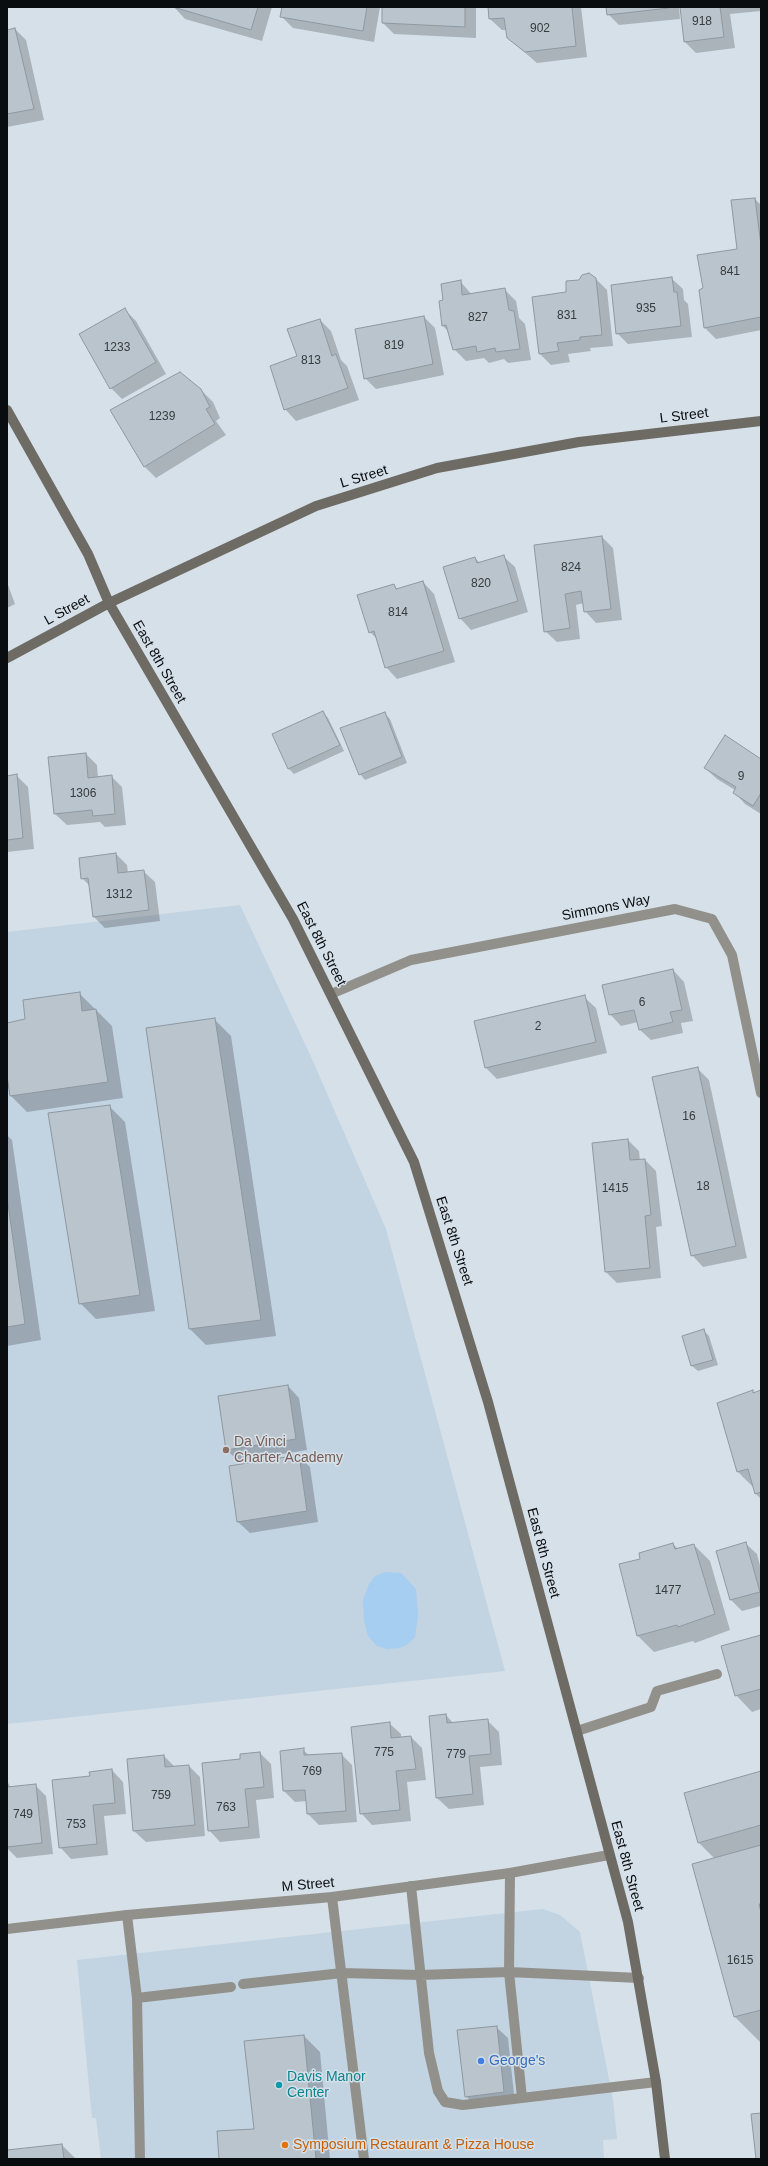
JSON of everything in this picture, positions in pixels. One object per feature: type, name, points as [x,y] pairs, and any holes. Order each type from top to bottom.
[{"type":"street","name":"East 8th Street","points":[[7,410],[88,554],[109,603],[293,919],[414,1162],[488,1402],[628,1922],[656,2082],[664,2159]]},
{"type":"street","name":"L Street","points":[[7,658],[109,603],[316,506],[437,468],[579,442],[761,421]]},
{"type":"street","name":"Simmons Way","points":[[331,994],[411,960],[675,908],[712,919],[732,956],[761,1093]]},
{"type":"street","points":[[577,1731],[651,1707],[657,1692],[717,1674]]},
{"type":"street","name":"M Street","points":[[7,1929],[127,1915],[332,1897],[510,1874],[609,1855]]},
{"type":"street","points":[[510,1874],[509,1972],[522,2098]]},
{"type":"street","points":[[411,1886],[429,2053],[438,2091],[445,2102],[463,2105],[656,2082]]},
{"type":"street","points":[[332,1897],[364,2159]]},
{"type":"street","points":[[127,1915],[137,1998],[140,2159]]},
{"type":"street","points":[[243,1984],[342,1973],[420,1975],[509,1972],[639,1978]]},
{"type":"street","points":[[137,1998],[231,1987]]},
{"type":"shaded area","name":"Da Vinci Charter Academy","points":[[240,905],[312,1059],[386,1229],[505,1671],[7,1724],[7,932]]},
{"type":"shaded area","points":[[386,1572],[401,1573],[416,1589],[418,1615],[415,1637],[407,1645],[399,1648],[387,1649],[377,1646],[368,1636],[364,1621],[363,1600],[369,1584],[375,1576]]},
{"type":"shaded area","points":[[543,1909],[560,1915],[580,1932],[613,2100],[617,2139],[603,2140],[604,2159],[101,2159],[96,2118],[92,2118],[77,1960]]},
{"type":"building","points":[[173,7],[258,7],[251,30]]},
{"type":"building","points":[[282,7],[367,7],[363,31],[280,17]]},
{"type":"building","points":[[382,7],[465,7],[465,27],[382,23]]},
{"type":"building","points":[[488,7],[572,7],[576,46],[525,52],[507,38],[504,18],[489,19]]},
{"type":"building","points":[[606,7],[669,7],[669,8],[607,15]]},
{"type":"building","points":[[680,7],[720,7],[724,37],[684,42]]},
{"type":"building","points":[[15,28],[34,109],[7,114],[7,30]]},
{"type":"building","points":[[755,198],[761,245],[761,317],[704,328],[699,290],[703,288],[697,255],[737,249],[731,200]]},
{"type":"building","points":[[589,273],[596,278],[602,335],[580,337],[580,340],[557,343],[559,351],[539,354],[532,297],[566,292],[566,281],[579,280],[582,275]]},
{"type":"building","points":[[672,277],[674,292],[677,292],[681,326],[616,334],[611,285]]},
{"type":"building","points":[[461,280],[462,295],[505,288],[509,310],[514,311],[520,349],[496,352],[495,348],[477,352],[476,346],[453,350],[446,325],[442,326],[439,301],[443,300],[441,284]]},
{"type":"building","points":[[125,308],[156,362],[110,389],[79,334]]},
{"type":"building","points":[[424,316],[433,364],[364,379],[355,329]]},
{"type":"building","points":[[320,319],[332,356],[336,354],[348,388],[284,410],[270,366],[297,356],[287,329]]},
{"type":"building","points":[[180,372],[201,389],[210,407],[206,409],[215,424],[144,467],[110,410]]},
{"type":"building","points":[[602,536],[611,609],[584,612],[581,591],[565,594],[570,628],[544,632],[534,545]]},
{"type":"building","points":[[504,555],[518,601],[459,619],[443,567],[475,557],[477,563]]},
{"type":"building","points":[[423,581],[444,651],[385,668],[374,631],[369,633],[357,595],[394,584],[396,589]]},
{"type":"building","points":[[323,711],[340,745],[288,769],[272,734]]},
{"type":"building","points":[[385,712],[402,757],[359,775],[340,728]]},
{"type":"building","points":[[725,735],[761,759],[761,793],[753,806],[733,793],[736,787],[704,768]]},
{"type":"building","points":[[86,753],[88,778],[112,775],[115,814],[93,816],[92,810],[54,814],[48,757]]},
{"type":"building","points":[[17,774],[23,838],[7,840],[7,776]]},
{"type":"building","points":[[116,853],[118,873],[144,870],[149,910],[93,917],[88,878],[81,879],[79,858]]},
{"type":"building","points":[[673,969],[682,1010],[670,1012],[673,1022],[639,1030],[634,1010],[609,1015],[602,985]]},
{"type":"building","points":[[80,992],[82,1011],[96,1009],[108,1082],[10,1096],[7,1076],[7,1023],[25,1019],[23,1000]]},
{"type":"building","points":[[585,995],[596,1042],[485,1068],[474,1021]]},
{"type":"building","points":[[215,1018],[261,1320],[189,1329],[146,1028]]},
{"type":"building","points":[[698,1067],[736,1246],[691,1256],[652,1077]]},
{"type":"building","points":[[110,1105],[140,1295],[79,1304],[48,1113]]},
{"type":"building","points":[[628,1139],[630,1160],[645,1159],[651,1215],[645,1216],[650,1268],[605,1272],[592,1143]]},
{"type":"building","points":[[7,1197],[25,1324],[7,1327]]},
{"type":"building","points":[[704,1329],[713,1360],[691,1366],[682,1336]]},
{"type":"building","points":[[288,1385],[296,1439],[226,1450],[218,1396]]},
{"type":"building","points":[[753,1390],[753,1393],[761,1390],[761,1492],[755,1494],[748,1469],[737,1472],[717,1403]]},
{"type":"building","points":[[299,1455],[307,1511],[237,1522],[229,1466]]},
{"type":"building","points":[[746,1542],[760,1592],[730,1600],[716,1551]]},
{"type":"building","points":[[673,1543],[675,1549],[694,1544],[715,1614],[678,1627],[677,1625],[637,1636],[619,1564],[640,1559],[639,1553]]},
{"type":"building","points":[[761,1635],[761,1689],[735,1696],[721,1646]]},
{"type":"building","points":[[446,1714],[447,1723],[488,1719],[491,1754],[469,1756],[473,1794],[436,1798],[429,1716]]},
{"type":"building","points":[[390,1722],[391,1738],[411,1736],[416,1769],[396,1771],[400,1810],[360,1814],[351,1727]]},
{"type":"building","points":[[304,1748],[304,1755],[342,1753],[346,1811],[307,1814],[305,1790],[283,1791],[280,1751]]},
{"type":"building","points":[[260,1752],[264,1787],[245,1789],[249,1827],[208,1831],[202,1763],[240,1759],[240,1754]]},
{"type":"building","points":[[164,1755],[165,1767],[189,1765],[195,1825],[133,1831],[127,1759]]},
{"type":"building","points":[[112,1769],[115,1803],[93,1805],[97,1844],[59,1848],[52,1780],[90,1776],[89,1772]]},
{"type":"building","points":[[761,1771],[761,1825],[698,1843],[684,1793]]},
{"type":"building","points":[[36,1784],[42,1843],[7,1847],[7,1787]]},
{"type":"building","points":[[761,1845],[761,1904],[759,1904],[761,1912],[761,2010],[734,2017],[692,1864]]},
{"type":"building","name":"George's","points":[[497,2026],[504,2092],[465,2097],[457,2030]]},
{"type":"building","name":"Davis Manor Center","points":[[304,2035],[316,2159],[219,2159],[217,2131],[254,2129],[244,2041]]},
{"type":"building","points":[[761,2113],[761,2159],[756,2159],[751,2114]]},
{"type":"building","points":[[62,2144],[64,2159],[7,2159],[7,2150]]},
{"type":"place","name":"Da Vinci Charter Academy","points":[[226,1450]]},
{"type":"place","name":"George's","points":[[481,2061]]},
{"type":"place","name":"Davis Manor Center","points":[[279,2085]]},
{"type":"place","name":"Symposium Restaurant & Pizza House","points":[[285,2145]]}]
